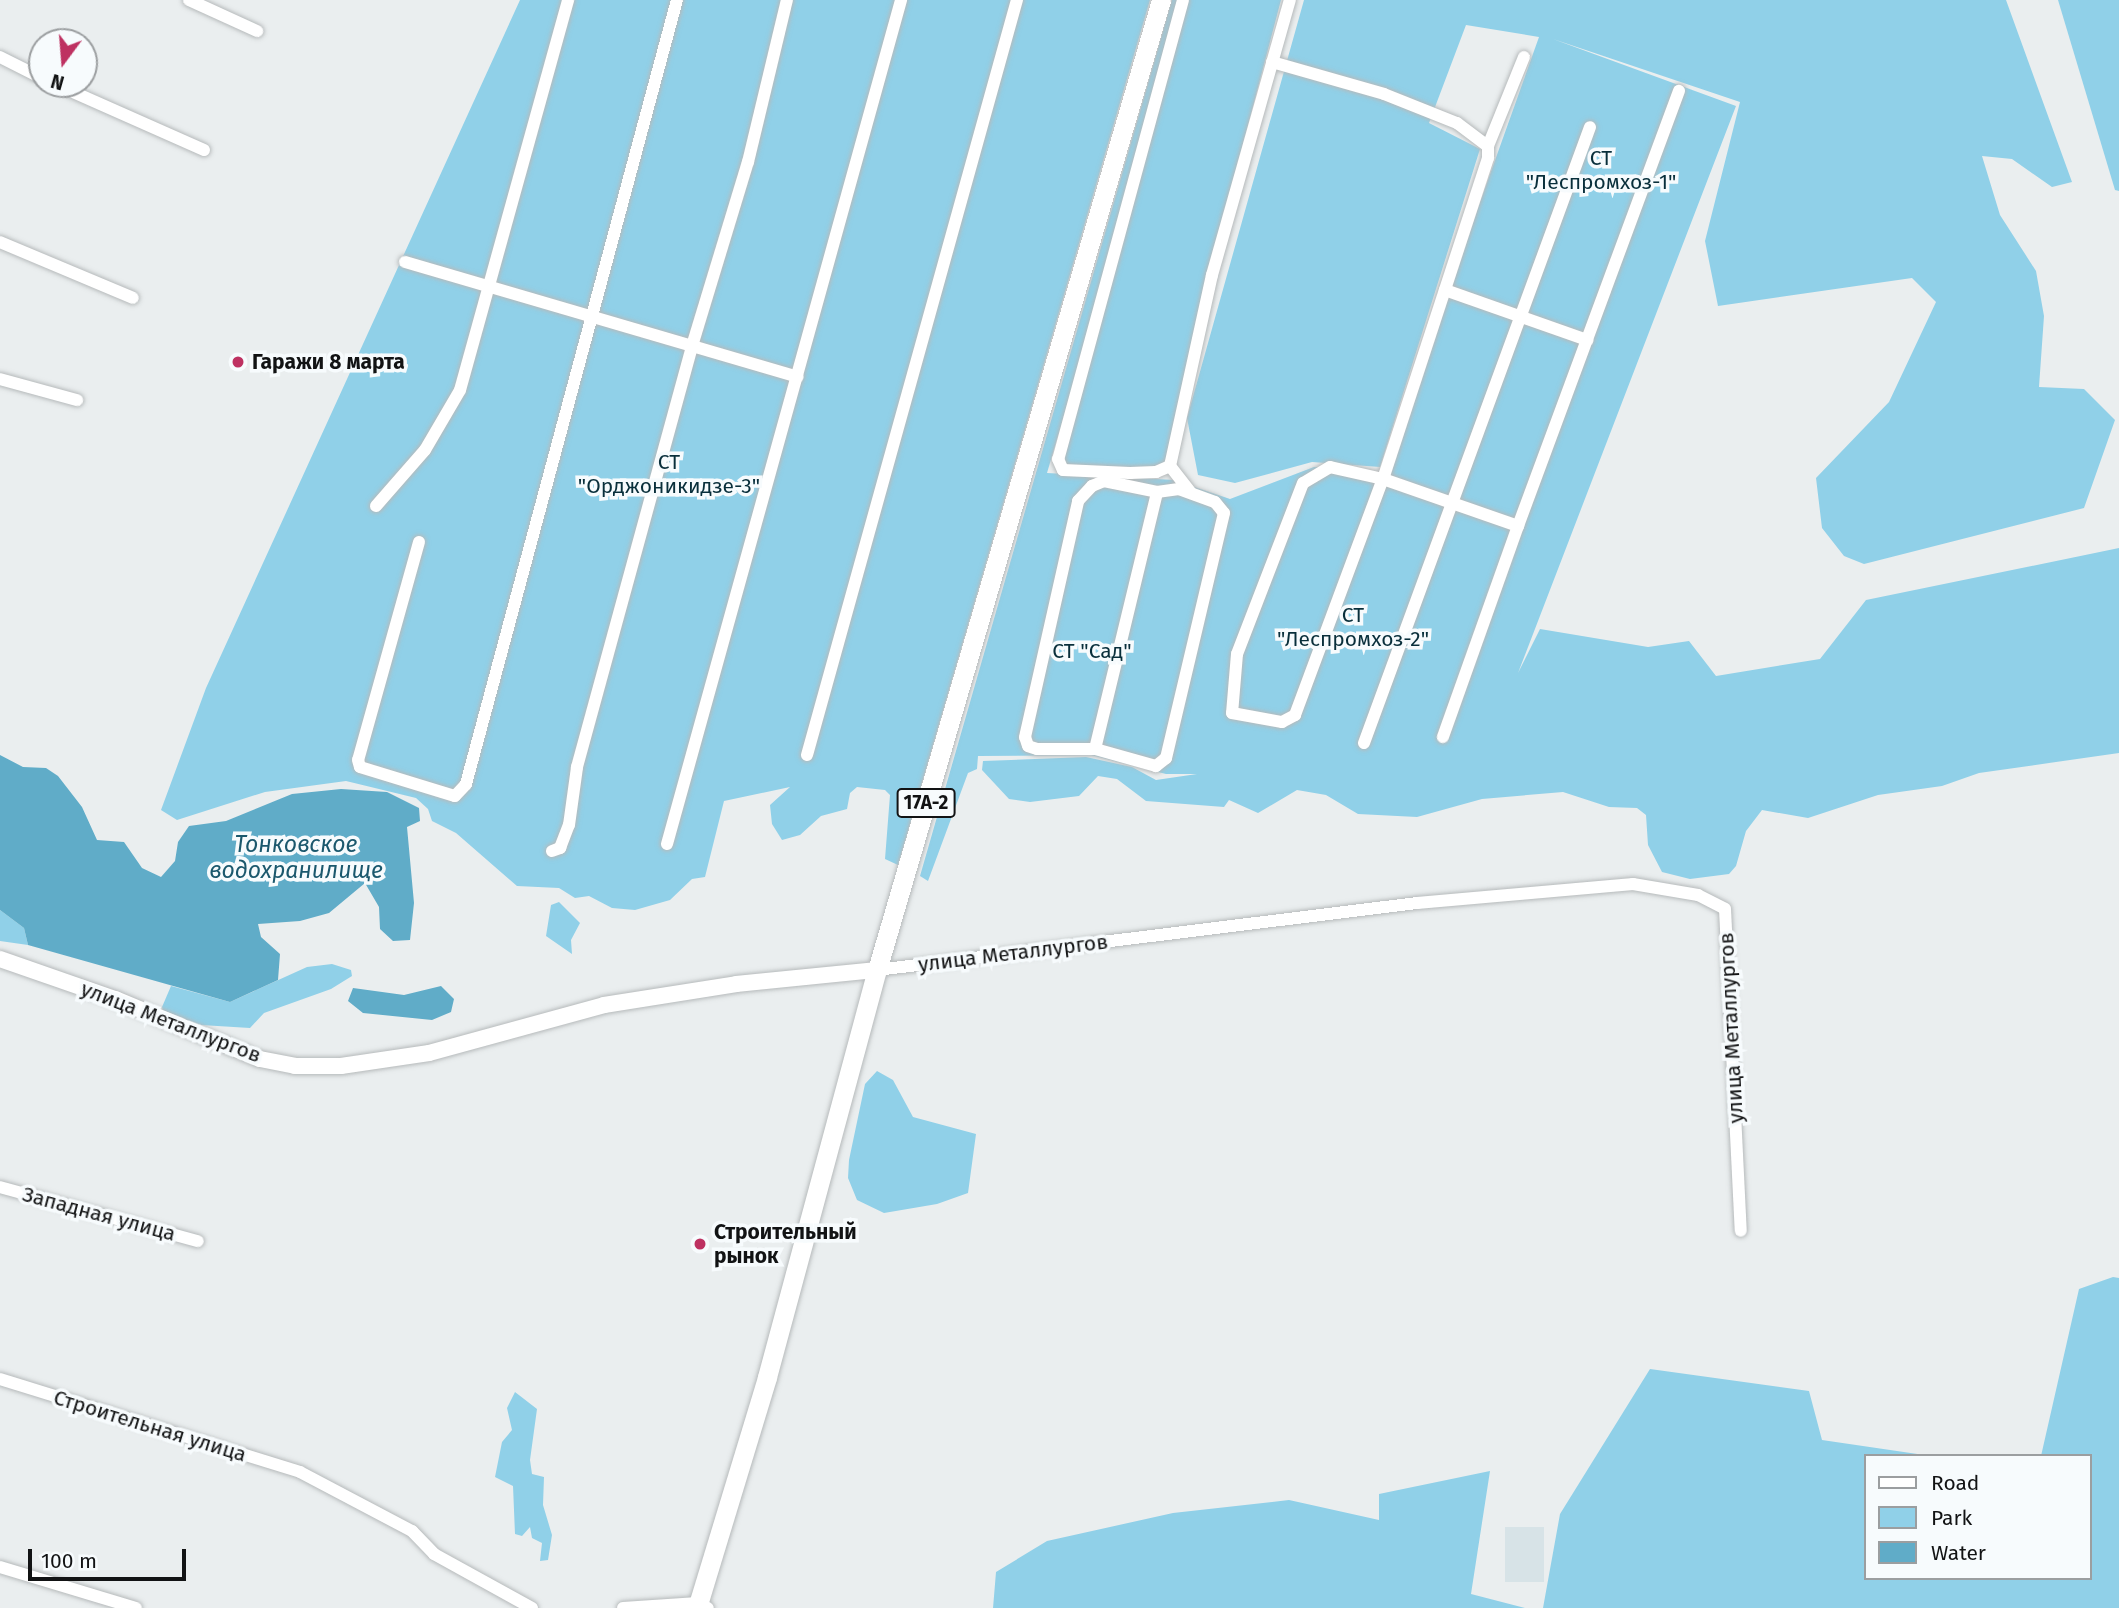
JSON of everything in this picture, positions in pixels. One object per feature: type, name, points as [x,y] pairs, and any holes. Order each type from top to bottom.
[{"type":"main road","name":"17А-2","points":[[701,1607],[767,1377],[877,970],[1161,0]]},
{"type":"street","points":[[189,0],[257,31]]},
{"type":"street","points":[[376,506],[425,450],[460,390],[568,0]]},
{"type":"street","points":[[419,542],[358,760],[360,767],[455,796],[466,784],[677,0]]},
{"type":"street","points":[[552,851],[561,848],[569,825],[577,767],[692,346],[748,162],[787,0]]},
{"type":"street","points":[[667,844],[901,0]]},
{"type":"street","points":[[807,755],[1017,0]]},
{"type":"street","points":[[1170,466],[1156,472],[1130,473],[1063,470],[1058,459],[1183,0]]},
{"type":"street","points":[[1190,492],[1170,466],[1212,275],[1290,0]]},
{"type":"street","points":[[0,57],[28,71]]},
{"type":"street","points":[[1518,526],[1383,479],[1330,467],[1303,483],[1237,654],[1232,713],[1282,722],[1294,715],[1383,479],[1445,290],[1488,146],[1524,57]]},
{"type":"street","points":[[1272,62],[1384,94],[1457,123],[1488,146]]},
{"type":"street","points":[[1443,737],[1679,91]]},
{"type":"street","points":[[87,98],[204,150]]},
{"type":"street","points":[[1364,743],[1590,127]]},
{"type":"street","points":[[0,242],[133,298]]},
{"type":"street","points":[[405,262],[798,377]]},
{"type":"street","points":[[1445,290],[1587,340]]},
{"type":"street","points":[[0,379],[77,400]]},
{"type":"street","points":[[1104,481],[1157,492],[1190,492],[1221,506],[1224,513],[1166,758],[1156,766],[1095,749],[1037,749],[1028,746],[1025,737],[1079,501],[1092,486],[1104,481]]},
{"type":"street","points":[[1095,749],[1157,492]]},
{"type":"street","name":"улица Металлургов","points":[[0,959],[115,999],[260,1059],[318,1066],[429,1053],[604,1005],[736,984],[877,970],[1417,903],[1633,884],[1698,895],[1725,909],[1741,1231]]},
{"type":"street","name":"Западная улица","points":[[0,1187],[198,1241]]},
{"type":"street","name":"Строительная улица","points":[[0,1379],[300,1472],[412,1531],[434,1553],[532,1608]]},
{"type":"street","points":[[0,1567],[136,1608]]},
{"type":"street","points":[[623,1608],[701,1607]]},
{"type":"shaded area","points":[[1505,1527],[1544,1527],[1544,1582],[1505,1582]]},
{"type":"green space","name":"СТ \"Орджоникидзе-3\"","points":[[520,0],[1150,0],[898,865],[885,859],[890,795],[885,790],[857,787],[850,793],[847,809],[821,816],[800,835],[782,840],[772,824],[770,805],[790,787],[724,801],[705,877],[692,879],[670,900],[635,910],[612,908],[589,896],[575,898],[559,888],[517,886],[456,833],[432,821],[428,809],[416,798],[346,781],[265,792],[177,820],[161,810],[206,688]]},
{"type":"green space","points":[[1172,0],[1281,0],[1209,273],[1166,462],[1156,468],[1129,469],[1066,465],[1064,457],[1164,78],[1047,473],[1174,480],[1230,499],[1314,467],[1344,468],[1381,480],[1539,37],[1466,25],[1429,123],[1480,149],[1380,467],[1312,462],[1235,483],[1198,475],[1187,418],[1304,0],[2006,0],[2072,182],[2052,187],[2012,159],[1982,156],[2000,215],[2036,271],[2044,316],[2039,387],[2084,389],[2115,420],[2084,508],[1864,564],[1844,556],[1822,528],[1816,478],[1889,402],[1936,302],[1912,278],[1718,306],[1705,241],[1740,102],[1553,39],[1736,106],[1518,673],[1540,629],[1648,647],[1689,641],[1716,676],[1820,659],[1866,600],[2119,548],[2119,753],[1979,773],[1942,786],[1878,795],[1808,818],[1762,810],[1746,831],[1736,866],[1729,874],[1690,879],[1662,872],[1648,845],[1646,815],[1637,808],[1609,807],[1563,792],[1482,799],[1417,817],[1358,814],[1326,795],[1297,790],[1258,813],[1229,800],[1224,807],[1146,801],[1117,779],[1098,776],[1079,796],[1030,802],[1009,799],[982,770],[983,761],[1086,757],[1132,767],[1156,780],[1197,774],[1166,774],[1091,755],[978,756],[977,769],[968,773],[928,881],[920,876]]},
{"type":"green space","points":[[2058,0],[2119,0],[2119,191],[2115,190]]},
{"type":"green space","points":[[559,902],[580,923],[571,940],[572,954],[546,936],[551,905]]},
{"type":"green space","points":[[0,910],[24,928],[28,945],[0,941]]},
{"type":"green space","points":[[332,964],[351,970],[352,976],[331,989],[264,1013],[250,1028],[201,1025],[164,1014],[162,1007],[171,986],[230,1002],[307,967]]},
{"type":"green space","points":[[877,1071],[893,1080],[913,1117],[976,1134],[968,1193],[937,1204],[884,1213],[857,1200],[848,1178],[849,1160],[865,1084]]},
{"type":"green space","points":[[2113,1277],[2119,1278],[2119,1608],[1543,1608],[1560,1514],[1650,1369],[1809,1391],[1822,1440],[1917,1454],[1864,1454],[1864,1580],[2091,1580],[2091,1454],[2041,1454],[2079,1289]]},
{"type":"green space","points":[[515,1392],[537,1409],[530,1460],[532,1474],[544,1477],[543,1505],[552,1535],[548,1560],[540,1561],[542,1543],[532,1538],[530,1527],[522,1536],[515,1534],[513,1486],[495,1477],[502,1442],[512,1430],[507,1408]]},
{"type":"green space","points":[[1490,1471],[1471,1594],[1525,1608],[993,1608],[996,1572],[1047,1541],[1173,1513],[1289,1500],[1379,1520],[1379,1494]]},
{"type":"water","name":"Тонковское водохранилище","points":[[0,755],[23,767],[46,768],[58,776],[82,807],[97,840],[124,842],[142,868],[161,877],[175,861],[178,842],[189,826],[226,821],[292,794],[341,789],[387,792],[419,808],[420,821],[407,827],[414,903],[410,940],[393,941],[380,929],[379,907],[365,883],[329,913],[300,921],[258,924],[261,937],[280,954],[278,980],[230,1002],[28,945],[24,928],[0,910]]},
{"type":"water","points":[[441,986],[454,999],[451,1012],[432,1020],[363,1013],[348,1001],[353,988],[404,995]]},
{"type":"place","name":"Гаражи 8 марта","points":[[238,362]]},
{"type":"place","name":"Строительный рынок","points":[[700,1244]]},
{"type":"park label","name":"СТ \"Леспромхоз-1\"","points":[[1601,170]]},
{"type":"park label","name":"СТ \"Леспромхоз-2\"","points":[[1353,627]]},
{"type":"park label","name":"СТ \"Сад\"","points":[[1092,651]]}]
